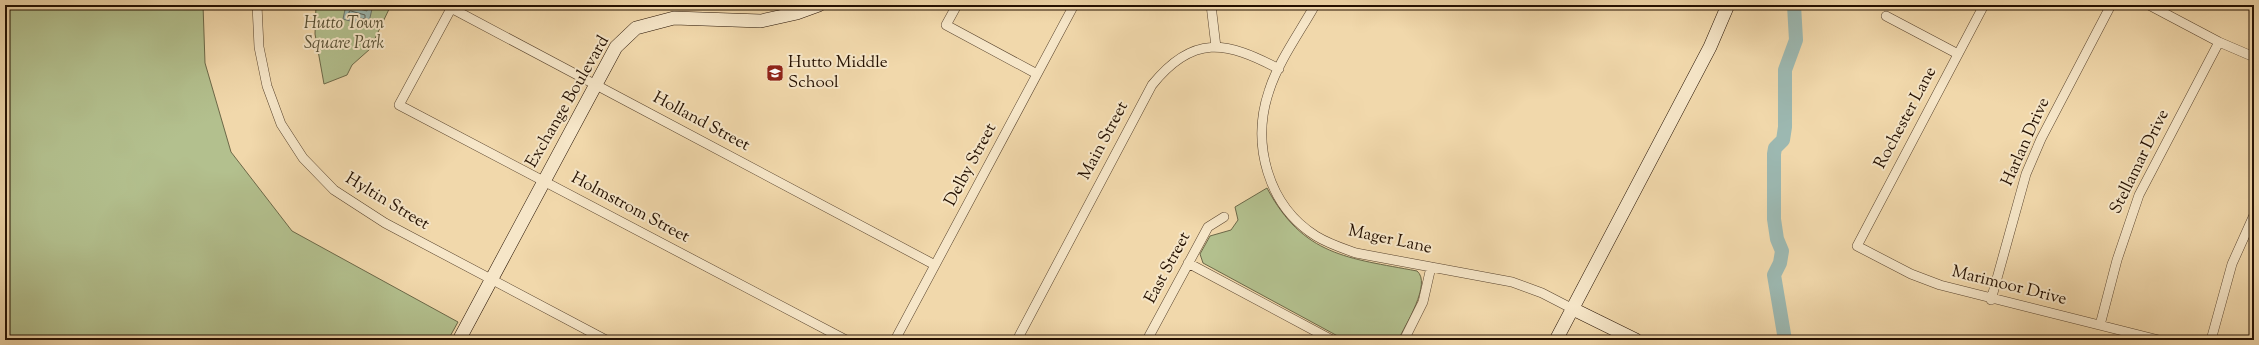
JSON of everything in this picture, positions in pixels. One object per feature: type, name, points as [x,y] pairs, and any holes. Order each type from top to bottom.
[{"type":"street","name":"Hyltin Street","points":[[257,5],[259,48],[267,86],[281,124],[303,158],[334,190],[385,223],[606,340]]},
{"type":"street","name":"Exchange Boulevard","points":[[459,340],[595,84],[616,47],[636,28],[674,18],[761,21],[798,13],[819,5]]},
{"type":"street","points":[[957,5],[946,25],[1037,74]]},
{"type":"street","name":"Delby Street","points":[[895,340],[1074,5]]},
{"type":"street","points":[[1212,5],[1216,47]]},
{"type":"street","name":"Mager Lane","points":[[1315,5],[1279,69],[1269,90],[1261,130],[1262,152],[1268,174],[1280,202],[1295,218],[1310,231],[1333,245],[1356,253],[1526,286],[1636,340]]},
{"type":"street","points":[[1556,340],[1710,47],[1728,5]]},
{"type":"street","name":"Rochester Lane","points":[[1857,246],[1984,5]]},
{"type":"street","name":"Harlan Drive","points":[[1991,300],[2026,174],[2041,139],[2111,5]]},
{"type":"street","points":[[2149,5],[2219,42],[2254,57]]},
{"type":"street","name":"Holland Street","points":[[452,7],[935,265]]},
{"type":"street","name":"Holmstrom Street","points":[[452,7],[399,105],[846,340]]},
{"type":"street","points":[[1886,16],[1958,54]]},
{"type":"street","name":"Stellamar Drive","points":[[2100,325],[2117,260],[2139,195],[2219,42]]},
{"type":"street","name":"Main Street","points":[[1017,340],[1152,85],[1172,63],[1195,51],[1216,47],[1237,50],[1279,69]]},
{"type":"street","points":[[2211,340],[2232,264],[2254,215]]},
{"type":"street","name":"East Street","points":[[1147,340],[1208,227],[1224,217]]},
{"type":"street","name":"Marimoor Drive","points":[[1857,246],[1932,282],[1991,300],[2159,340]]},
{"type":"street","points":[[1188,263],[1332,340]]},
{"type":"street","points":[[1404,340],[1423,302],[1431,267]]},
{"type":"green space","points":[[5,5],[203,5],[205,63],[231,152],[292,231],[458,322],[448,340],[5,340]]},
{"type":"green space","name":"Hutto Town Square Park","points":[[316,5],[391,5],[370,49],[352,65],[347,75],[324,84],[315,34]]},
{"type":"green space","points":[[1267,188],[1281,211],[1296,228],[1312,241],[1349,257],[1417,271],[1421,277],[1421,285],[1416,305],[1398,340],[1345,340],[1203,263],[1200,254],[1210,236],[1231,230],[1238,220],[1235,207]]},
{"type":"water","points":[[346,5],[367,11],[368,7],[372,9],[368,26],[343,19]]},
{"type":"waterway","points":[[1785,340],[1774,275],[1780,263],[1782,251],[1777,239],[1774,219],[1774,154],[1775,148],[1783,140],[1785,127],[1785,70],[1796,40],[1794,5]]},
{"type":"place","name":"Hutto Middle School","points":[[775,73]]}]
